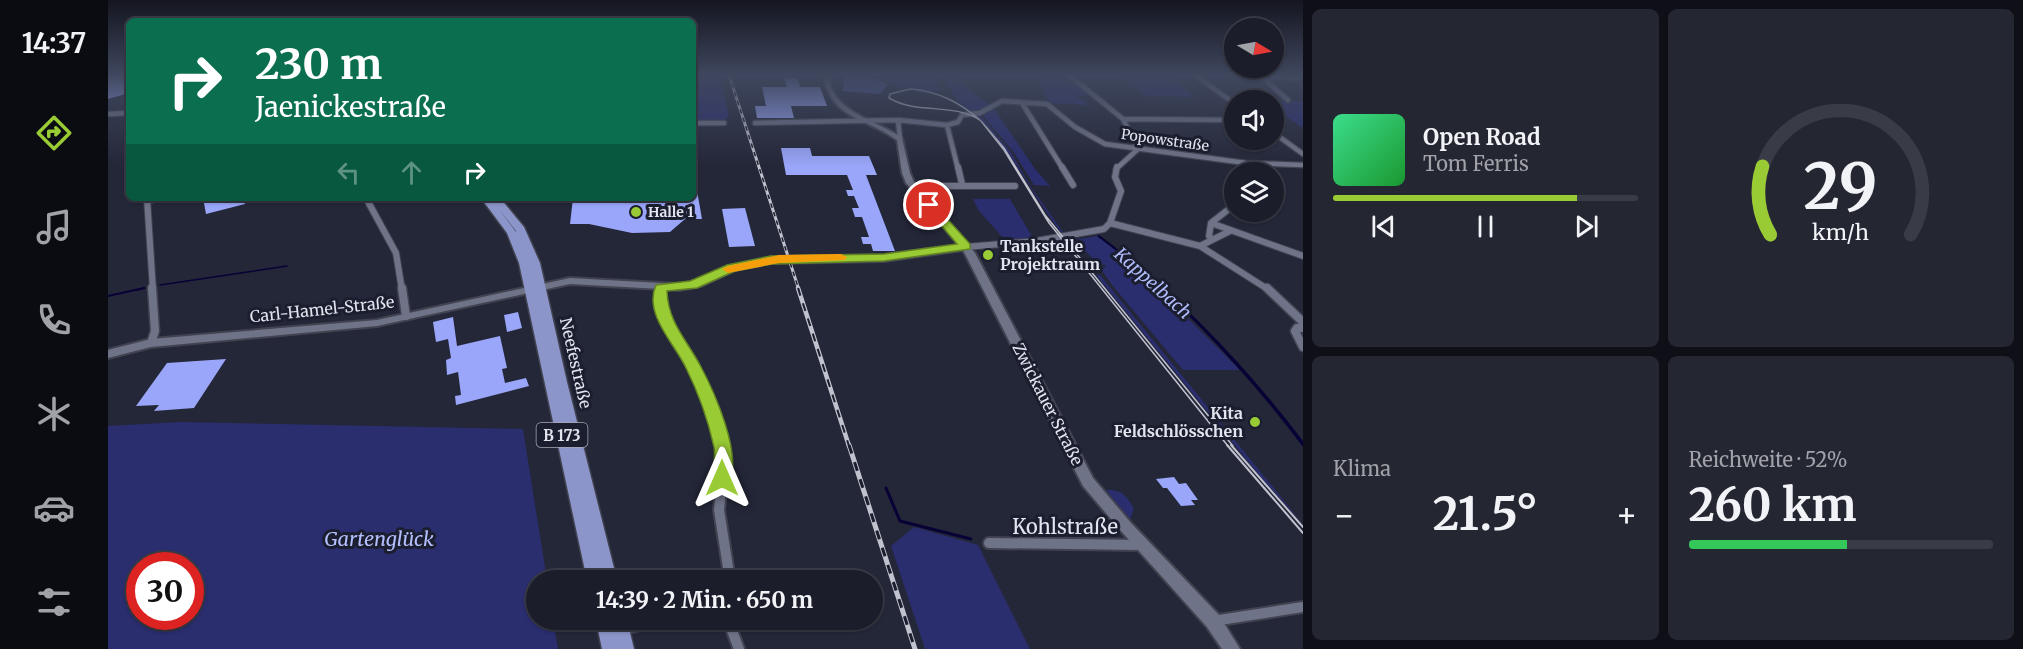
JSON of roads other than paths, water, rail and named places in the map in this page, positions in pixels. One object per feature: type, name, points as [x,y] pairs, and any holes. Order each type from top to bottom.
[{"type":"main road","points":[[841,105],[888,130],[900,139]]},
{"type":"main road","name":"Zwickauer Straße","points":[[900,139],[906,173],[913,186],[966,247],[1088,483],[1213,621],[1232,649]]},
{"type":"main road","name":"Neefestraße","points":[[488,201],[512,233],[535,288],[606,570]]},
{"type":"main road","name":"Neefestraße","points":[[497,201],[519,227],[527,244],[594,570]]},
{"type":"main road","name":"Carl-Hamel-Straße","points":[[108,354],[151,343],[377,323],[535,288],[590,280],[661,287],[692,285],[732,268],[771,260],[884,258],[966,247]]},
{"type":"main road","points":[[607,630],[611,649]]},
{"type":"street","name":"Popowstraße","points":[[755,123],[898,120],[947,125],[958,122],[962,115],[980,113],[990,105]]},
{"type":"street","points":[[1023,105],[1073,185]]},
{"type":"street","name":"Popowstraße","points":[[1049,105],[1089,136],[1105,144],[1238,162]]},
{"type":"street","points":[[1106,105],[1122,118],[1138,149],[1114,171],[1114,178],[1121,191],[1114,205],[1110,223]]},
{"type":"street","points":[[108,114],[126,113]]},
{"type":"street","points":[[1122,118],[1224,120]]},
{"type":"street","name":"Zwickauer Straße","points":[[898,120],[900,139]]},
{"type":"street","points":[[696,123],[724,123]]},
{"type":"street","points":[[947,125],[961,182]]},
{"type":"street","points":[[1284,140],[1303,154]]},
{"type":"street","name":"Popowstraße","points":[[1284,164],[1303,165]]},
{"type":"street","points":[[913,186],[961,182],[1015,186]]},
{"type":"street","points":[[147,201],[154,331],[151,343]]},
{"type":"street","points":[[368,201],[396,253],[406,316]]},
{"type":"street","points":[[1212,240],[1209,236],[1211,223],[1224,213]]},
{"type":"street","points":[[966,247],[1032,242],[1094,232],[1110,223],[1200,246],[1270,290],[1303,322]]},
{"type":"street","points":[[1211,223],[1303,256]]},
{"type":"street","points":[[1200,246],[1230,231]]},
{"type":"street","points":[[661,287],[662,312],[673,337],[693,366],[707,394],[722,444],[724,463],[718,513],[730,570]]},
{"type":"street","points":[[1303,328],[1297,328],[1295,331],[1303,347]]},
{"type":"street","name":"Kohlstraße","points":[[989,543],[1141,544]]},
{"type":"street","points":[[1213,621],[1303,607]]},
{"type":"street","points":[[732,630],[739,649]]},
{"type":"waterway","points":[[160,285],[287,266]]},
{"type":"waterway","points":[[108,296],[144,288]]},
{"type":"waterway","points":[[137,290],[145,288]]},
{"type":"waterway","points":[[886,488],[900,521],[971,539]]},
{"type":"tram line","points":[[909,105],[960,112],[981,121]]},
{"type":"tram line","points":[[960,105],[981,121]]},
{"type":"tram line","points":[[981,121],[1004,148],[1045,215],[1233,446]]},
{"type":"tram line","points":[[981,121],[1004,150],[1049,223],[1228,446]]},
{"type":"tram line","points":[[1227,445],[1303,533]]},
{"type":"tram line","points":[[1231,445],[1303,527]]},
{"type":"railway","points":[[739,105],[799,290]]},
{"type":"railway","points":[[798,288],[849,446]]},
{"type":"railway","points":[[849,445],[915,649]]},
{"type":"place","name":"Halle 1","points":[[636,212]]},
{"type":"place","name":"Tankstelle Projektraum","points":[[988,255]]},
{"type":"place","name":"Kita Feldschlösschen","points":[[1255,422]]},
{"type":"water label","name":"Kappelbach","points":[[1153,283]]},
{"type":"park label","name":"Gartenglück","points":[[379,538]]}]
